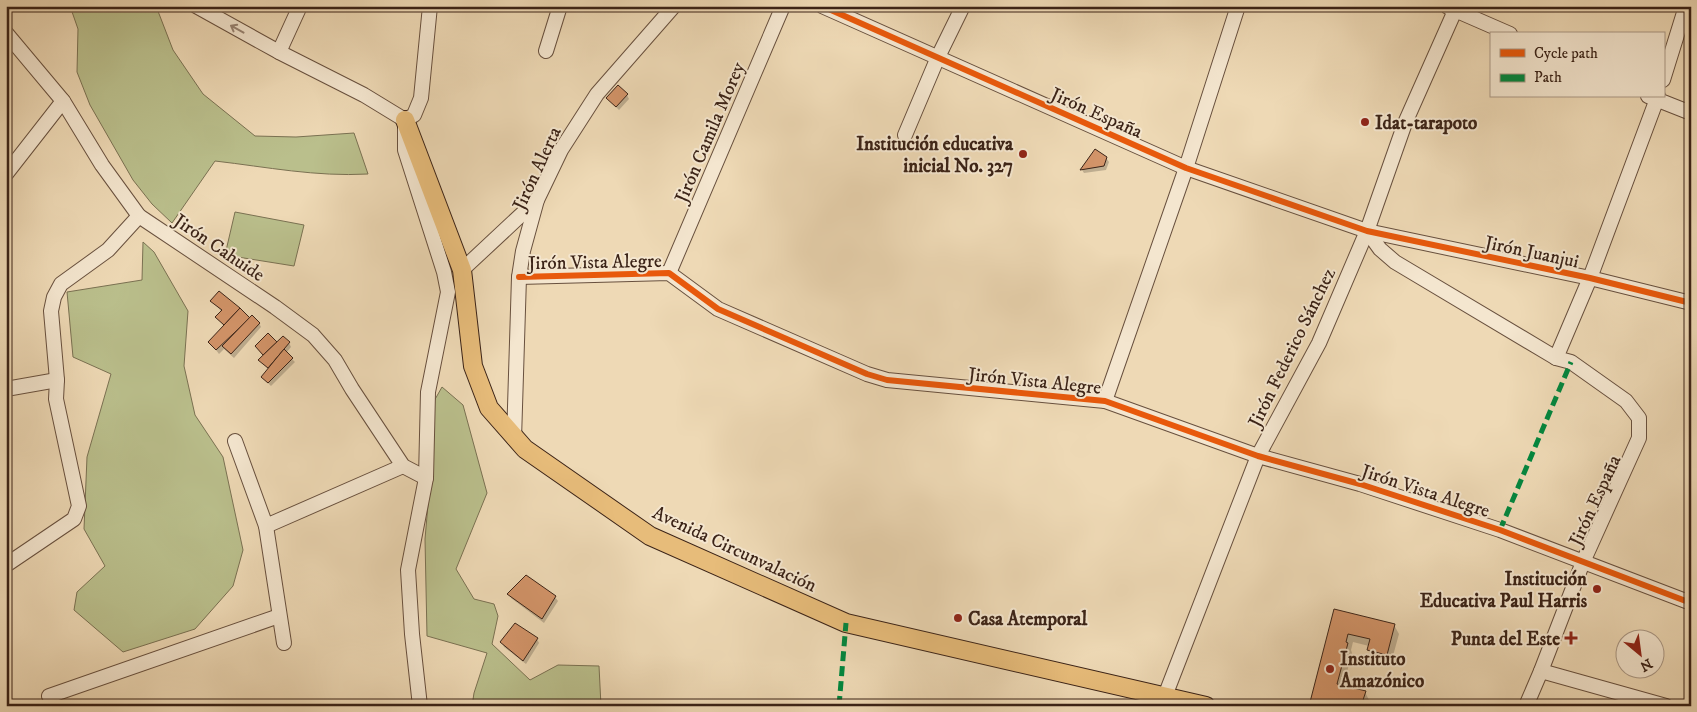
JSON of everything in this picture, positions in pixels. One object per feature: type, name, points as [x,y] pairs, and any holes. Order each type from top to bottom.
[{"type":"main road","name":"Avenida Circunvalación","points":[[405,120],[462,270],[473,366],[489,408],[525,450],[650,536],[846,623],[1164,701],[1206,706]]},
{"type":"street","points":[[196,6],[279,52],[364,95],[405,120]]},
{"type":"street","points":[[279,52],[300,6]]},
{"type":"street","points":[[405,120],[414,115],[421,98],[430,6]]},
{"type":"street","points":[[546,51],[560,6]]},
{"type":"street","name":"Jirón Alerta","points":[[514,439],[519,277],[523,251],[537,200],[560,150],[597,94],[674,6]]},
{"type":"street","name":"Jirón Camila Morey","points":[[669,273],[783,6]]},
{"type":"street","name":"Jirón España","points":[[822,6],[1186,168],[1367,231],[1380,249],[1395,262],[1556,358],[1571,362],[1626,401],[1639,418],[1639,438],[1583,562],[1526,706]]},
{"type":"street","points":[[905,135],[938,57],[963,6]]},
{"type":"street","points":[[1104,401],[1186,168],[1238,6]]},
{"type":"street","points":[[1664,77],[1686,6]]},
{"type":"street","points":[[1453,7],[1506,32]]},
{"type":"street","name":"Jirón Federico Sánchez","points":[[1164,701],[1258,456],[1319,342],[1367,231],[1405,123],[1453,7]]},
{"type":"street","name":"Jirón Cahuide","points":[[6,33],[63,101],[102,165],[139,216],[314,335],[335,360],[403,466],[426,478]]},
{"type":"street","points":[[1556,358],[1590,278],[1654,98],[1691,113]]},
{"type":"street","points":[[6,174],[63,101]]},
{"type":"street","points":[[405,120],[405,150],[444,272],[448,292],[428,392],[426,478],[408,570],[412,634],[420,706]]},
{"type":"street","points":[[462,270],[537,200]]},
{"type":"street","points":[[6,565],[74,519],[79,506],[56,399],[50,310],[54,297],[61,284],[108,250],[139,216]]},
{"type":"street","name":"Jirón Juanjui","points":[[1367,231],[1590,278],[1691,303]]},
{"type":"street","name":"Jirón Vista Alegre","points":[[519,277],[669,273],[718,309],[868,374],[887,380],[1104,401],[1258,456],[1360,484],[1500,530],[1691,603]]},
{"type":"street","points":[[6,390],[56,380]]},
{"type":"street","points":[[235,441],[266,526],[284,643]]},
{"type":"street","points":[[266,526],[403,466]]},
{"type":"street","points":[[49,696],[280,616]]},
{"type":"street","points":[[1541,671],[1666,706]]},
{"type":"green space","points":[[70,6],[156,6],[173,50],[203,94],[255,136],[296,137],[354,133],[368,174],[310,173],[215,161],[172,223],[152,204],[133,180],[90,105],[77,72],[78,29]]},
{"type":"green space","points":[[235,212],[304,225],[294,266],[225,255]]},
{"type":"green space","points":[[143,242],[154,252],[188,311],[184,366],[195,415],[223,457],[243,550],[233,586],[195,629],[123,652],[74,610],[77,592],[105,566],[84,529],[87,457],[111,374],[73,357],[67,292],[142,280]]},
{"type":"green space","points":[[442,387],[463,405],[487,493],[456,569],[474,599],[494,604],[498,616],[492,644],[530,680],[558,665],[599,666],[601,706],[472,706],[474,693],[487,653],[427,636],[425,539],[432,459],[429,410]]},
{"type":"building","points":[[618,85],[628,94],[616,107],[606,98]]},
{"type":"building","points":[[1095,149],[1107,157],[1104,166],[1080,170]]},
{"type":"building","points":[[219,291],[240,308],[224,325],[215,317],[222,310],[210,301]]},
{"type":"building","points":[[240,308],[250,318],[216,350],[208,342]]},
{"type":"building","points":[[252,315],[260,323],[231,354],[222,346]]},
{"type":"building","points":[[268,333],[277,342],[263,355],[255,346]]},
{"type":"building","points":[[283,336],[290,342],[268,368],[258,360]]},
{"type":"building","points":[[284,349],[293,358],[268,383],[261,377]]},
{"type":"building","points":[[526,575],[556,596],[542,619],[507,594]]},
{"type":"building","name":"Instituto Amazónico","points":[[1334,609],[1395,624],[1387,655],[1367,650],[1370,639],[1348,634],[1346,642],[1348,643],[1337,684],[1366,691],[1363,700],[1371,702],[1370,706],[1309,706]]},
{"type":"building","points":[[515,623],[538,638],[523,661],[500,642]]},
{"type":"marked path","points":[[1500,530],[1571,362]]},
{"type":"marked path","points":[[839,706],[846,623]]},
{"type":"cycle path","points":[[822,6],[1186,168],[1367,231],[1590,278],[1691,303]]},
{"type":"cycle path","points":[[519,277],[669,273],[718,309],[867,374],[887,380],[1105,401],[1258,456],[1360,484],[1500,530],[1691,603]]},
{"type":"place","name":"Idat-tarapoto","points":[[1365,122]]},
{"type":"place","name":"Institución educativa inicial No. 327","points":[[1023,154]]},
{"type":"place","name":"Institución Educativa Paul Harris","points":[[1597,589]]},
{"type":"place","name":"Casa Atemporal","points":[[958,618]]},
{"type":"place","name":"Punta del Este","points":[[1571,638]]},
{"type":"place","name":"Instituto Amazónico","points":[[1330,669]]}]
